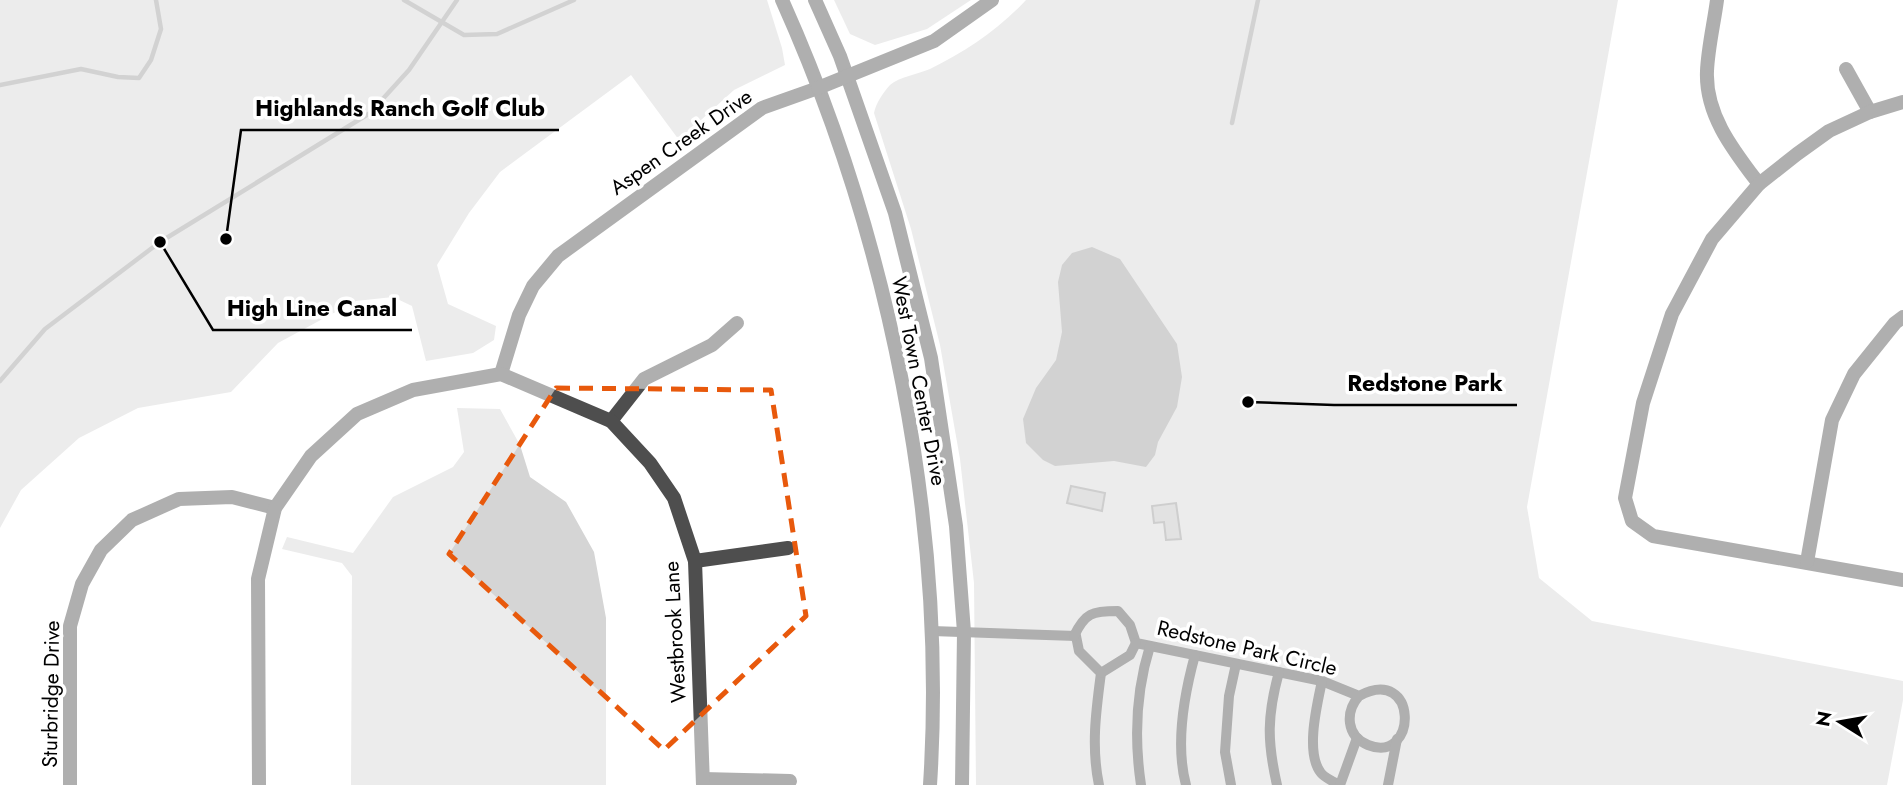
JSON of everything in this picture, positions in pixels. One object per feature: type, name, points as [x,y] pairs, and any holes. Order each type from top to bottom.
[{"type":"street","name":"West Town Center Drive","points":[[782,0],[838,139],[867,230],[908,412],[922,506],[932,631],[930,785]]},
{"type":"street","name":"West Town Center Drive","points":[[815,0],[847,77],[895,213],[931,358],[956,526],[964,632],[962,785]]},
{"type":"street","name":"Aspen Creek Drive","points":[[500,374],[519,316],[533,286],[558,256],[762,108],[934,41],[992,0]]},
{"type":"street","points":[[1717,0],[1707,73],[1712,102],[1725,139],[1759,184]]},
{"type":"street","points":[[1846,69],[1870,112]]},
{"type":"street","points":[[1903,102],[1870,112],[1829,131],[1759,184],[1712,239],[1672,314],[1643,403],[1625,498],[1632,521],[1653,536],[1903,580]]},
{"type":"street","points":[[1807,562],[1832,420],[1854,374],[1895,323],[1903,317]]},
{"type":"street","points":[[611,421],[644,379],[712,345],[737,323]]},
{"type":"street","points":[[259,785],[258,579],[275,508],[312,456],[357,414],[413,390],[500,374]]},
{"type":"street","name":"Westbrook Lane","points":[[500,374],[611,421],[650,463],[674,498],[695,561],[703,782]]},
{"type":"street","name":"Sturbridge Drive","points":[[70,785],[70,626],[82,584],[100,550],[131,520],[179,499],[232,497],[275,508]]},
{"type":"street","points":[[695,561],[789,548]]},
{"type":"street","points":[[703,782],[790,781]]},
{"type":"lane","name":"Redstone Park Circle","points":[[1074,636],[1082,620],[1101,611],[1118,611],[1130,625],[1136,643],[1322,681],[1359,696]]},
{"type":"lane","points":[[932,631],[1076,636],[1079,651],[1101,673]]},
{"type":"lane","points":[[1099,785],[1095,766],[1094,728],[1101,673],[1130,654],[1136,643]]},
{"type":"lane","points":[[1141,785],[1138,767],[1138,701],[1150,646]]},
{"type":"lane","points":[[1186,785],[1181,748],[1187,684],[1195,655]]},
{"type":"lane","points":[[1231,785],[1225,752],[1229,696],[1236,664]]},
{"type":"lane","points":[[1277,785],[1269,752],[1270,704],[1279,672]]},
{"type":"lane","points":[[1322,681],[1315,714],[1314,759],[1322,775],[1340,785],[1357,738],[1370,746],[1381,747],[1397,739]]},
{"type":"lane","name":"Redstone Park Circle","points":[[1357,738],[1349,719],[1352,704],[1359,696],[1370,690],[1384,690],[1397,697],[1405,708],[1406,721],[1397,739],[1388,785]]},
{"type":"highlighted area","points":[[556,388],[771,390],[806,616],[664,750],[449,554]]},
{"type":"shaded area","points":[[0,0],[767,0],[785,65],[734,90],[679,140],[631,75],[500,172],[469,213],[437,265],[448,304],[496,326],[494,340],[473,353],[426,361],[412,306],[393,297],[356,301],[278,343],[231,392],[138,408],[79,438],[21,490],[0,528]]},
{"type":"shaded area","points":[[834,0],[971,0],[927,29],[875,45],[850,34]]},
{"type":"shaded area","points":[[1026,0],[1618,0],[1527,507],[1539,578],[1592,621],[1903,681],[1903,700],[1887,785],[976,785],[974,583],[960,459],[940,345],[911,229],[874,113],[880,98],[894,82],[930,69],[969,47],[1004,21]]},
{"type":"shaded area","points":[[1092,247],[1120,259],[1177,344],[1182,377],[1177,407],[1158,442],[1155,455],[1146,467],[1114,461],[1055,466],[1043,460],[1026,443],[1023,419],[1036,388],[1056,360],[1062,332],[1058,282],[1062,265],[1072,253]]},
{"type":"shaded area","points":[[457,408],[500,409],[520,445],[530,477],[566,502],[594,552],[606,618],[606,785],[351,785],[352,576],[342,563],[282,549],[287,537],[353,553],[393,497],[453,467],[464,452]]},
{"type":"building","points":[[1071,486],[1105,493],[1102,511],[1067,503]]},
{"type":"building","points":[[1176,503],[1181,539],[1166,540],[1164,522],[1154,523],[1152,506]]},
{"type":"waterway","points":[[0,85],[81,69],[118,77],[139,78],[151,60],[161,29],[156,0]]},
{"type":"waterway","points":[[404,0],[464,35],[497,34],[574,0]]},
{"type":"waterway","points":[[0,381],[45,329],[160,242],[370,113],[409,70],[457,0]]},
{"type":"waterway","points":[[1232,123],[1258,0]]},
{"type":"place","name":"Highlands Ranch Golf Club","points":[[226,239]]},
{"type":"place","name":"High Line Canal","points":[[160,242]]},
{"type":"place","name":"Redstone Park","points":[[1248,402]]}]
